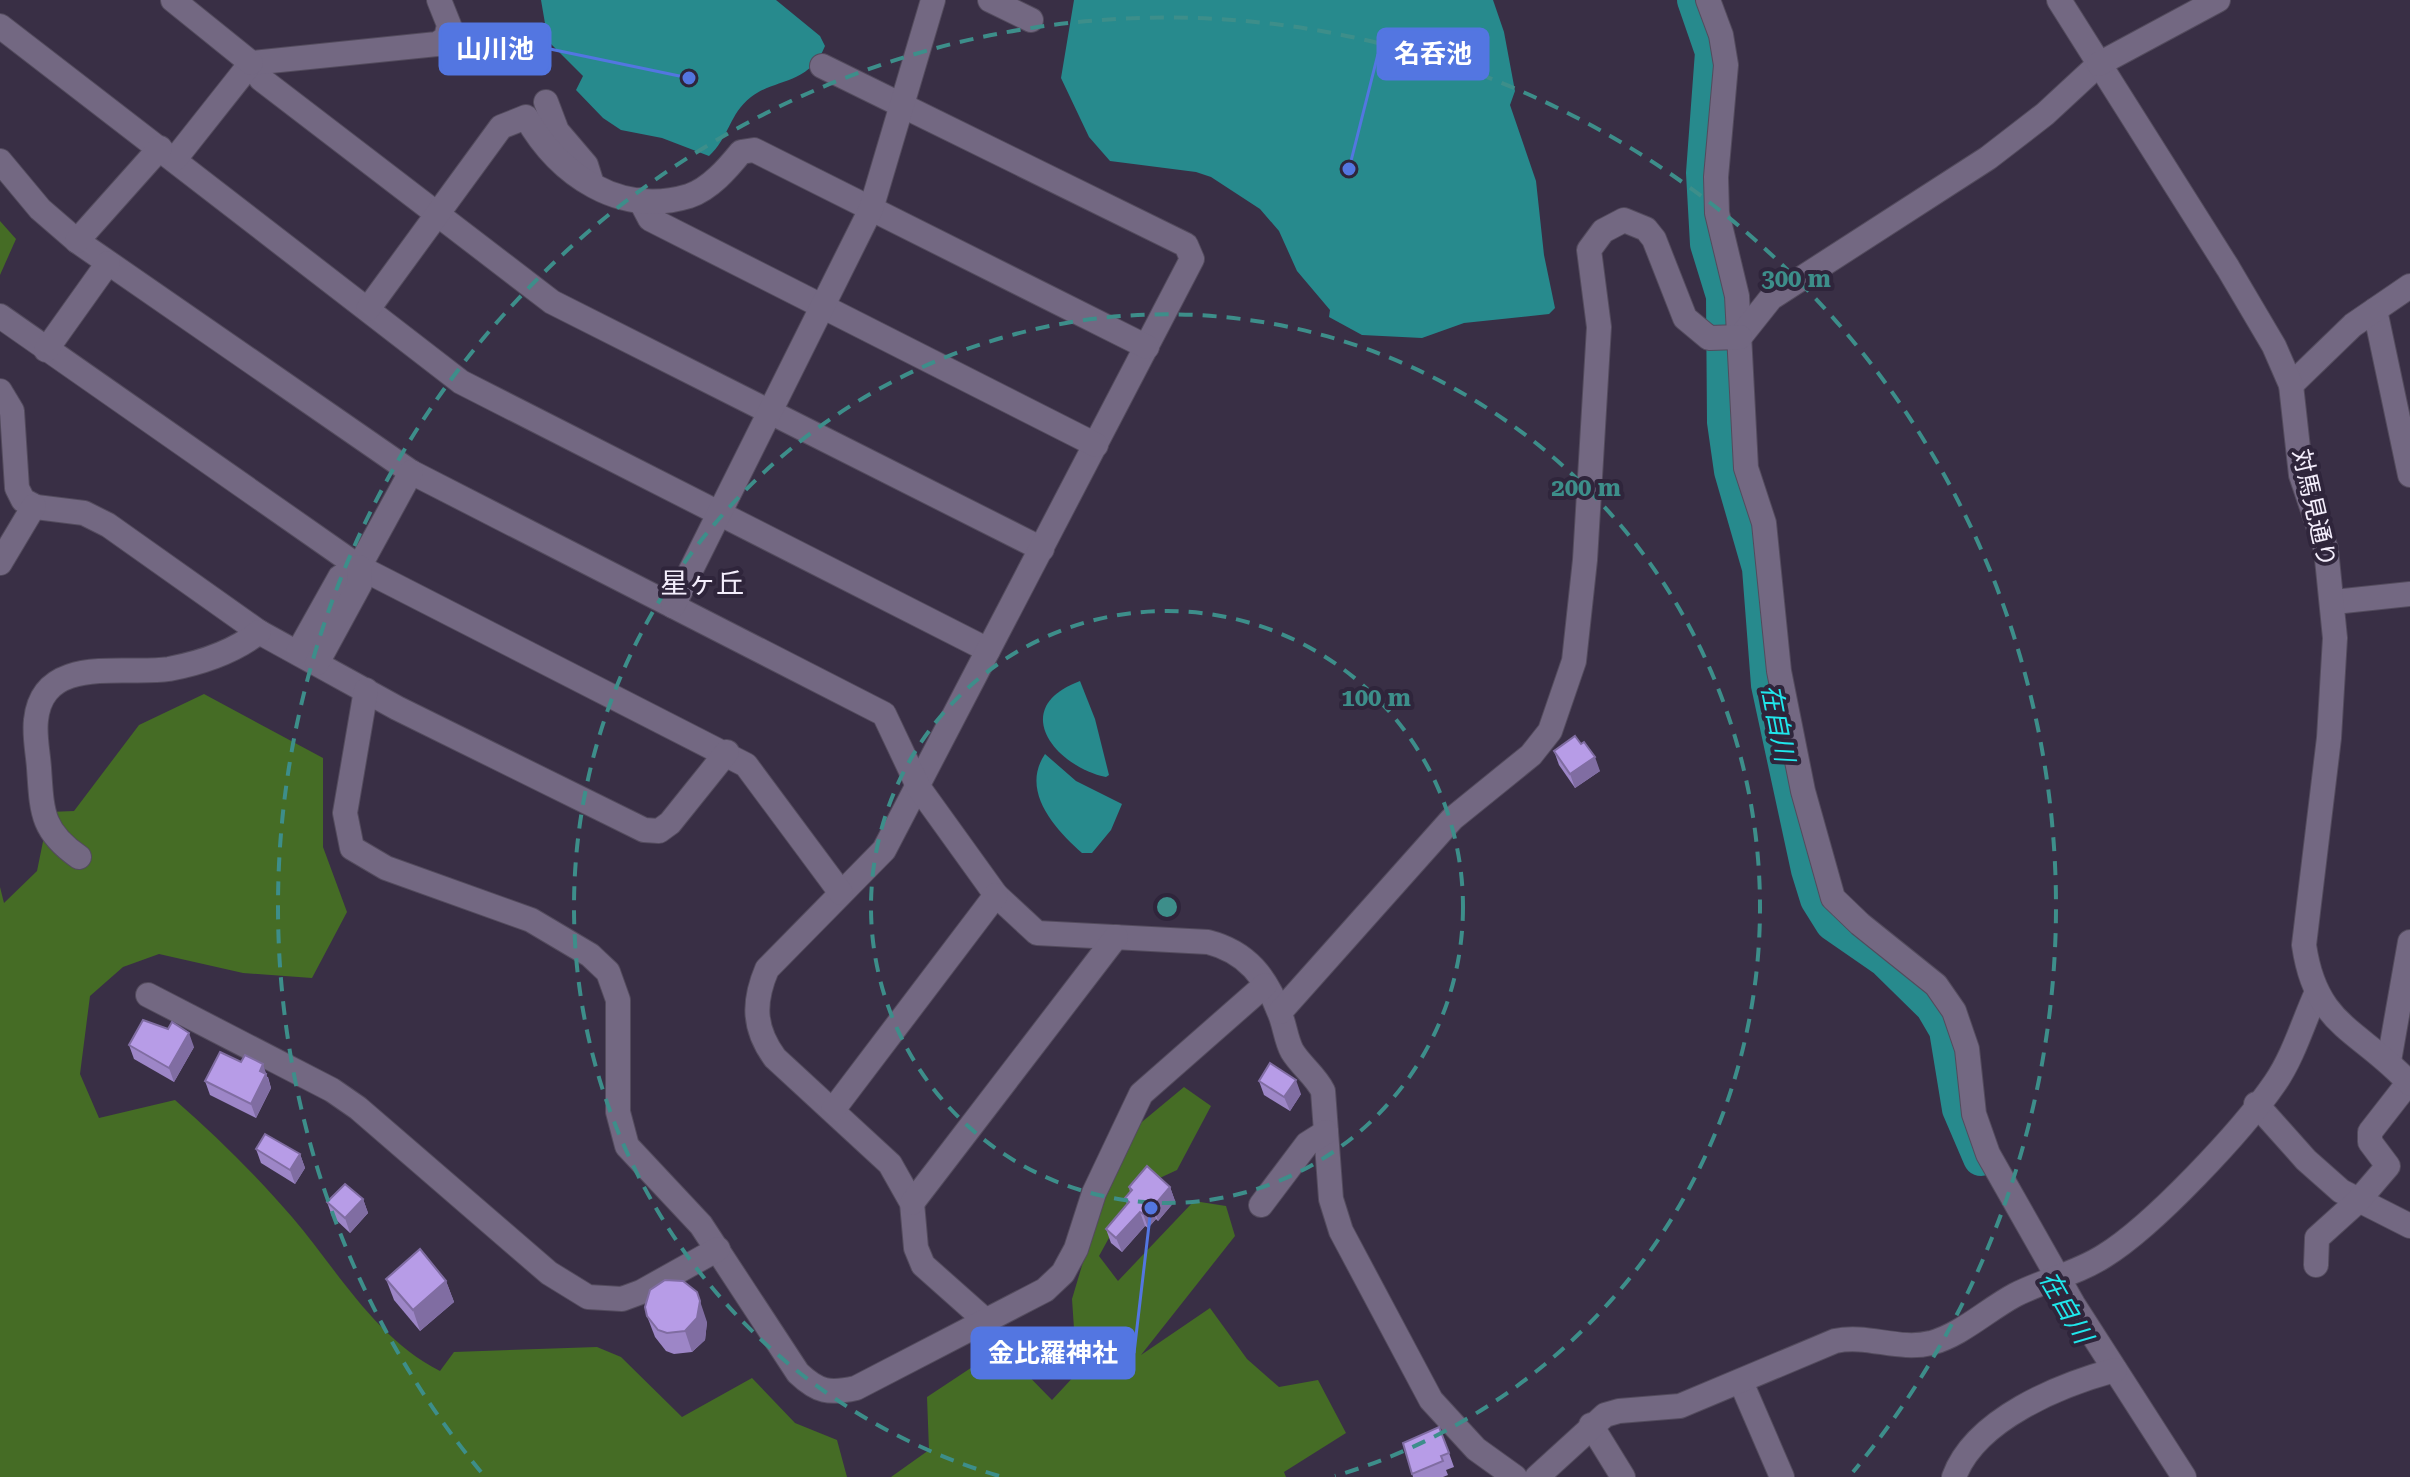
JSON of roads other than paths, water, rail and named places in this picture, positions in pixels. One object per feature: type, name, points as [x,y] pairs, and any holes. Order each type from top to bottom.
[{"type":"street","points":[[173,0],[251,63],[261,79],[552,302],[1042,549]]},
{"type":"street","points":[[77,241],[167,154],[251,63],[437,44],[446,38],[449,25],[439,0]]},
{"type":"street","points":[[673,606],[871,209],[933,0]]},
{"type":"street","points":[[990,0],[1031,21]]},
{"type":"street","points":[[1708,0],[1721,35],[1726,65],[1716,177],[1717,213],[1737,296],[1746,468],[1764,523],[1779,671],[1803,791],[1833,898],[1860,924],[1936,985],[1954,1011],[1967,1049],[1974,1114],[1988,1154],[2016,1198],[2056,1277],[2184,1477]]},
{"type":"street","name":"対馬見通り","points":[[2059,0],[2236,281],[2274,346],[2291,385],[2301,475],[2326,549],[2334,602],[2330,722],[2304,945],[2308,973],[2326,1011],[2389,1061],[2409,1083]]},
{"type":"street","points":[[1280,1012],[1452,819],[1531,755],[1550,731],[1574,661],[1583,575],[1599,327],[1589,250],[1603,231],[1624,220],[1646,229],[1654,239],[1685,318],[1709,338],[1740,337],[1771,298],[1988,158],[2045,114],[2099,64],[2218,0]]},
{"type":"street","points":[[0,26],[484,396],[988,650]]},
{"type":"street","points":[[822,66],[1186,245],[1192,259],[884,850],[767,969],[758,991],[756,1015],[761,1039],[775,1058],[890,1164],[912,1203],[916,1248],[923,1265],[986,1321]]},
{"type":"street","points":[[546,102],[557,131],[586,165],[593,186]]},
{"type":"street","points":[[368,309],[501,127],[526,117],[541,144],[559,164],[613,195],[640,200],[691,195],[727,168],[741,152],[754,150],[1147,347]]},
{"type":"street","points":[[0,161],[40,209],[77,241],[411,472],[884,714],[919,788],[996,895],[1037,933],[1208,942],[1229,947],[1251,961],[1280,1012],[1292,1051],[1317,1077],[1323,1091],[1331,1199],[1341,1231],[1431,1400],[1476,1449],[1515,1477]]},
{"type":"street","points":[[640,200],[650,219],[1096,445]]},
{"type":"street","points":[[46,350],[108,263]]},
{"type":"street","points":[[2291,385],[2331,344],[2410,286]]},
{"type":"street","points":[[2375,310],[2410,475]]},
{"type":"street","points":[[0,316],[359,567],[727,752],[746,765],[841,893]]},
{"type":"street","points":[[0,391],[12,411],[17,488],[23,500],[34,506],[84,513],[108,525],[259,632],[366,690],[644,830],[659,831],[670,823],[727,752]]},
{"type":"street","points":[[307,658],[340,577],[359,567],[411,472]]},
{"type":"street","points":[[0,563],[34,506]]},
{"type":"street","points":[[2334,602],[2410,594]]},
{"type":"street","points":[[79,857],[55,840],[45,822],[36,719],[51,689],[62,677],[85,672],[166,669],[188,664],[217,656],[259,632]]},
{"type":"street","points":[[366,690],[345,813],[352,848],[386,868],[531,920],[590,955],[608,972],[618,1000],[618,1112],[627,1146],[718,1249],[798,1373],[815,1388],[828,1393],[856,1388],[1045,1290],[1063,1273],[1076,1249],[1094,1193],[1141,1094],[1265,985]]},
{"type":"street","points":[[833,1110],[996,895]]},
{"type":"street","points":[[912,1203],[1116,937]]},
{"type":"street","points":[[2389,1061],[2410,942]]},
{"type":"street","points":[[1537,1477],[1591,1425],[1619,1411],[1680,1406],[1835,1341],[1856,1337],[1901,1346],[1929,1343],[1953,1335],[1988,1310],[2107,1255],[2137,1231],[2211,1158],[2276,1082],[2316,994]]},
{"type":"street","points":[[148,995],[332,1090],[358,1108],[549,1273],[588,1297],[622,1299],[718,1249]]},
{"type":"street","points":[[2316,1265],[2317,1238],[2358,1201],[2388,1166],[2370,1142],[2370,1132],[2409,1083]]},
{"type":"street","points":[[2256,1104],[2306,1160],[2358,1201],[2410,1226]]},
{"type":"street","points":[[1261,1205],[1307,1144],[1326,1132]]},
{"type":"street","points":[[1954,1477],[1970,1449],[1988,1432],[2051,1390],[2115,1370]]},
{"type":"street","points":[[1741,1382],[1782,1477]]},
{"type":"street","points":[[1591,1425],[1623,1477]]},
{"type":"waterway","name":"在自川","points":[[1695,0],[1713,52],[1704,173],[1708,244],[1724,296],[1725,422],[1732,471],[1760,568],[1769,685],[1809,870],[1818,899],[1833,923],[1885,959],[1933,1006],[1947,1030],[1960,1109],[1981,1158]]},
{"type":"place","name":"山川池","points":[[689,78]]},
{"type":"place","name":"名呑池","points":[[1349,169]]},
{"type":"place","name":"金比羅神社","points":[[1151,1208]]},
{"type":"district","name":"星ヶ丘","points":[[702,583]]}]
